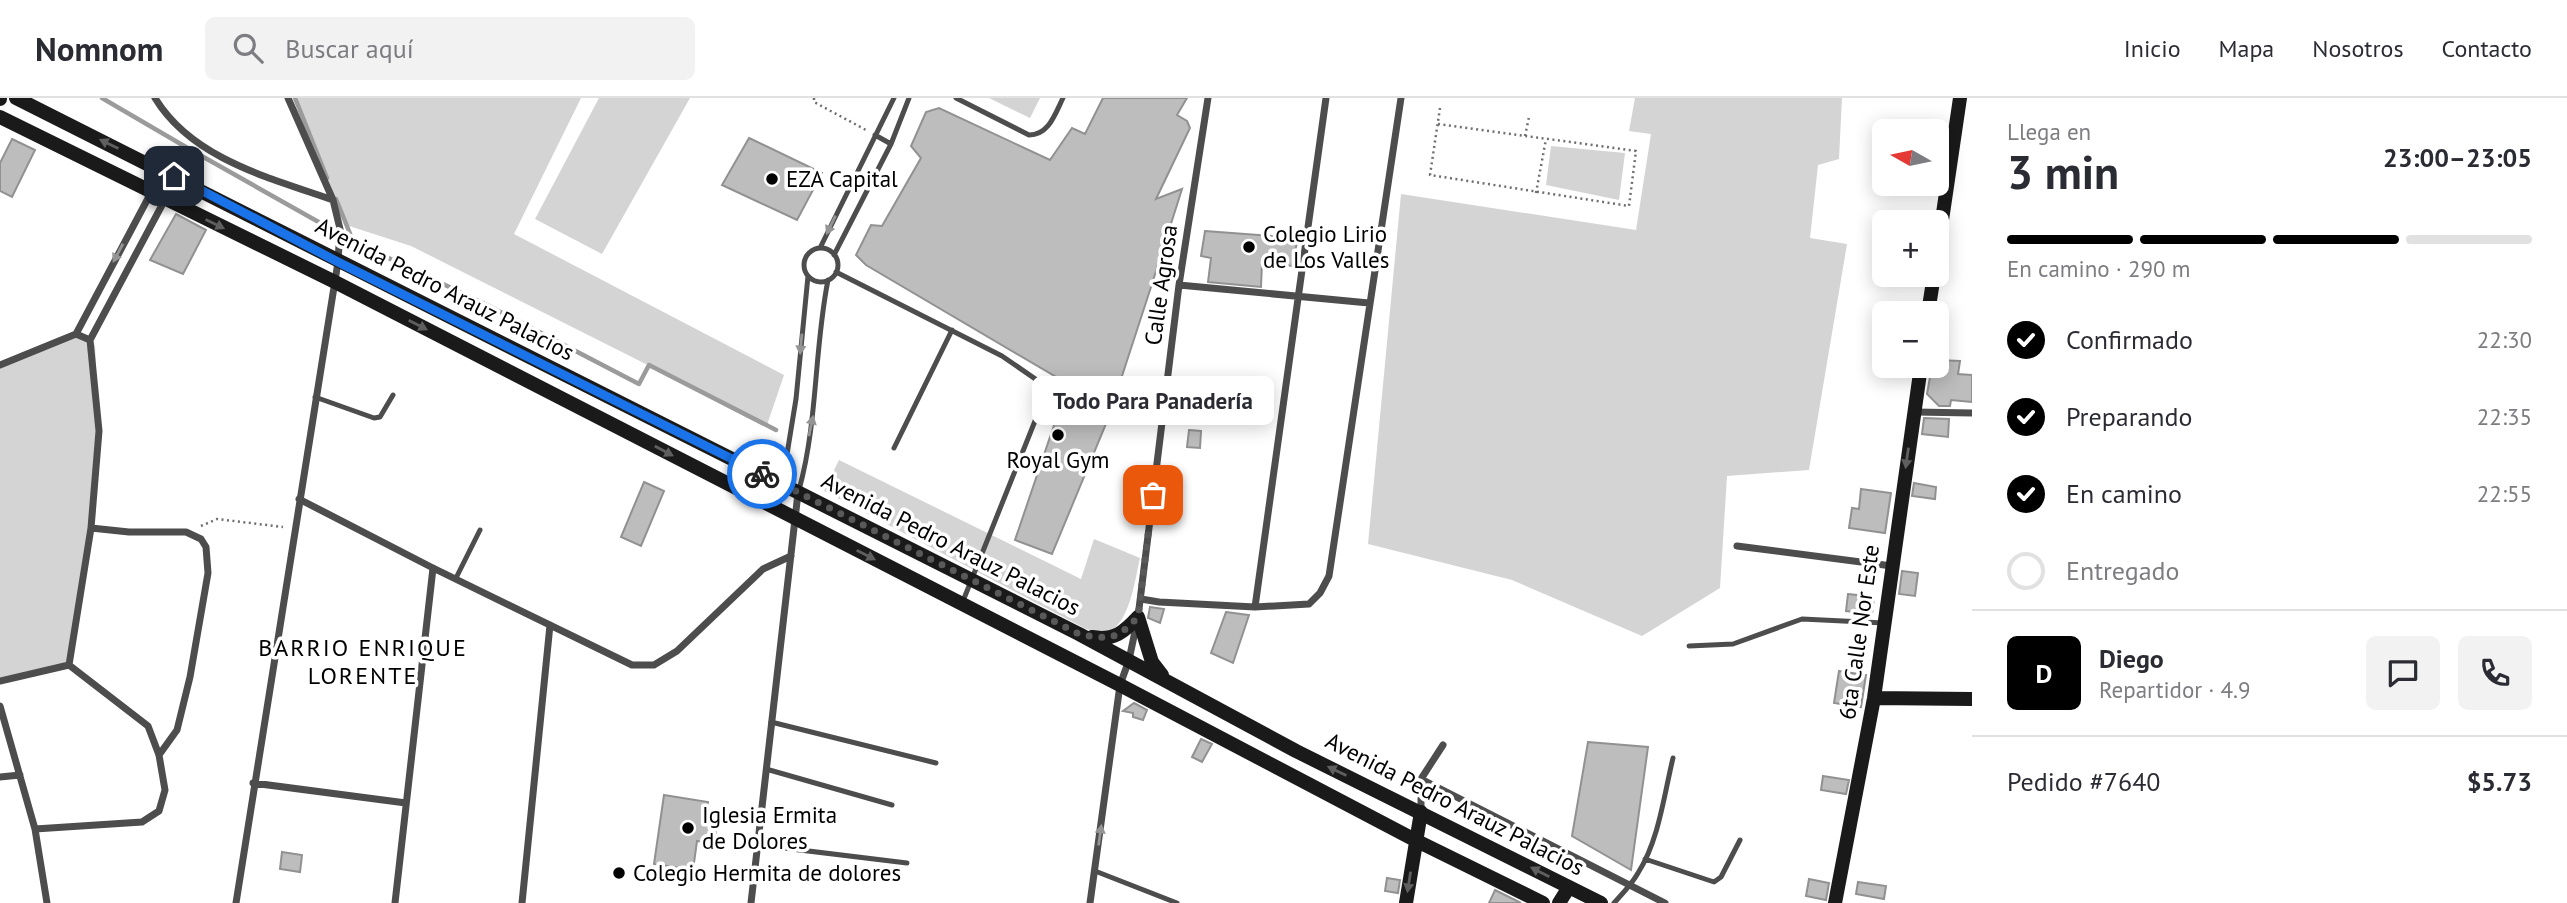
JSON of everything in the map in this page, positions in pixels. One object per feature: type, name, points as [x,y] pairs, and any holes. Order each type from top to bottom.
[{"type":"street","name":"Avenida Pedro Arauz Palacios","points":[[16,98],[1079,634],[1296,751],[1601,903]]},
{"type":"street","points":[[155,98],[166,116],[202,148],[267,177],[333,200]]},
{"type":"street","points":[[236,903],[338,262],[340,229],[333,200],[288,98]]},
{"type":"street","name":"Calle Agrosa","points":[[1090,903],[1120,684],[1129,660],[1141,599],[1179,285],[1208,98]]},
{"type":"street","points":[[1255,607],[1326,98]]},
{"type":"street","points":[[1141,599],[1255,607],[1308,604],[1320,593],[1329,576],[1401,98]]},
{"type":"street","points":[[1943,210],[1960,98]]},
{"type":"street","name":"Avenida Pedro Arauz Palacios","points":[[0,117],[334,282],[1120,684],[1415,840],[1543,903]]},
{"type":"street","points":[[0,365],[76,334],[162,171]]},
{"type":"street","points":[[69,665],[91,528],[99,431],[90,340],[177,177]]},
{"type":"street","points":[[1179,285],[1369,303]]},
{"type":"street","points":[[76,334],[90,340]]},
{"type":"street","points":[[485,360],[497,341]]},
{"type":"street","name":"6ta Calle Nor Este","points":[[1835,903],[1874,698],[1919,378]]},
{"type":"street","points":[[1914,412],[1972,413]]},
{"type":"street","points":[[640,438],[649,418]]},
{"type":"street","points":[[751,903],[799,493]]},
{"type":"street","points":[[299,499],[632,665],[654,665],[677,651],[763,569],[791,556]]},
{"type":"street","points":[[91,528],[129,532],[186,532],[201,539],[206,547],[208,573],[190,677],[177,730],[159,755]]},
{"type":"street","points":[[1737,546],[1892,566]]},
{"type":"street","points":[[395,903],[433,568]]},
{"type":"street","points":[[1079,634],[1107,639],[1118,636],[1138,617],[1152,662],[1164,679]]},
{"type":"street","points":[[522,903],[550,625]]},
{"type":"street","points":[[0,681],[69,665]]},
{"type":"street","points":[[35,829],[142,822],[159,811],[165,790],[159,755],[148,726],[69,665]]},
{"type":"street","points":[[1874,698],[1972,699]]},
{"type":"street","points":[[0,706],[35,829],[47,903]]},
{"type":"street","points":[[1406,903],[1421,812],[1421,779],[1443,745]]},
{"type":"street","points":[[1283,771],[1296,751]]},
{"type":"street","points":[[0,777],[20,775]]},
{"type":"street","points":[[1421,779],[1665,903]]},
{"type":"street","points":[[253,783],[406,803]]},
{"type":"street","points":[[1559,903],[1569,887]]},
{"type":"lane","points":[[820,248],[894,98]]},
{"type":"lane","points":[[834,255],[872,185],[908,98]]},
{"type":"lane","points":[[956,98],[1029,135],[1036,135],[1048,127],[1063,98]]},
{"type":"lane","points":[[875,135],[891,144]]},
{"type":"lane","points":[[855,177],[872,185]]},
{"type":"lane","points":[[841,205],[856,214]]},
{"type":"lane","points":[[778,510],[796,399],[808,276],[804,265],[805,258],[820,248],[834,255],[837,260],[836,272],[828,281],[821,314],[815,406],[799,493]]},
{"type":"lane","points":[[836,272],[1002,356],[1044,384],[1047,389],[962,604]]},
{"type":"lane","points":[[808,276],[814,281],[828,281]]},
{"type":"lane","points":[[894,448],[952,330]]},
{"type":"lane","points":[[315,397],[374,418],[380,417],[393,395]]},
{"type":"lane","points":[[456,578],[481,530]]},
{"type":"lane","points":[[1689,646],[1733,644],[1802,619],[1884,623]]},
{"type":"lane","points":[[771,722],[936,763]]},
{"type":"lane","points":[[1615,903],[1630,885],[1645,859],[1655,834],[1674,758]]},
{"type":"lane","points":[[766,769],[892,804]]},
{"type":"lane","points":[[1645,859],[1714,882],[1721,877],[1740,840]]},
{"type":"lane","points":[[759,845],[907,863]]},
{"type":"lane","points":[[1095,871],[1177,903]]},
{"type":"path","points":[[814,98],[814,102],[875,135]]},
{"type":"path","points":[[1438,124],[1636,151],[1629,206],[1430,175],[1440,108]]},
{"type":"path","points":[[1525,136],[1529,117]]},
{"type":"path","points":[[1536,193],[1546,139]]},
{"type":"path","points":[[186,532],[217,519],[294,528]]},
{"type":"shaded area","points":[[295,98],[581,98],[514,234],[784,375],[767,425],[411,246],[346,225]]},
{"type":"shaded area","points":[[599,98],[690,98],[602,254],[535,219]]},
{"type":"shaded area","points":[[989,98],[1040,98],[1030,118]]},
{"type":"shaded area","points":[[1635,98],[1842,98],[1839,159],[1818,165],[1810,238],[1847,244],[1809,470],[1727,476],[1720,588],[1642,636],[1512,580],[1368,544],[1401,194],[1636,230],[1651,134],[1629,131]]},
{"type":"shaded area","points":[[1551,146],[1625,153],[1619,200],[1546,185]]},
{"type":"shaded area","points":[[79,336],[95,345],[99,431],[91,528],[69,665],[0,681],[0,362]]},
{"type":"shaded area","points":[[839,460],[1081,579],[1094,539],[1140,558],[1125,614],[1111,630],[1102,633],[1086,629],[824,491]]},
{"type":"building","points":[[1103,98],[1187,98],[1177,115],[1187,121],[1190,128],[1156,199],[1182,189],[1151,287],[1108,419],[1052,554],[1015,540],[1068,384],[866,265],[856,255],[871,225],[882,226],[921,158],[911,146],[926,112],[939,108],[1050,160],[1072,128],[1085,134]]},
{"type":"building","name":"EZA Capital","points":[[749,138],[822,173],[797,220],[722,185]]},
{"type":"building","points":[[12,139],[35,150],[12,197],[0,191],[0,163]]},
{"type":"building","points":[[176,214],[206,230],[183,274],[150,260]]},
{"type":"building","name":"Colegio Lirio de Los Valles","points":[[1205,231],[1298,238],[1292,266],[1262,263],[1261,287],[1208,282],[1211,258],[1201,256]]},
{"type":"building","points":[[1949,361],[1960,361],[1958,374],[1972,375],[1972,402],[1951,400],[1950,406],[1939,406],[1927,394],[1930,378],[1949,378]]},
{"type":"building","points":[[1924,418],[1949,419],[1948,437],[1922,434]]},
{"type":"building","points":[[1189,430],[1201,431],[1200,448],[1187,447]]},
{"type":"building","points":[[644,482],[664,491],[641,546],[621,537]]},
{"type":"building","points":[[1914,483],[1936,487],[1935,499],[1912,496]]},
{"type":"building","points":[[1861,489],[1891,493],[1885,533],[1849,528],[1852,508],[1859,509]]},
{"type":"building","points":[[1902,571],[1918,573],[1915,596],[1899,594]]},
{"type":"building","points":[[1848,594],[1874,597],[1872,614],[1846,611]]},
{"type":"building","points":[[1150,607],[1164,609],[1160,623],[1148,618]]},
{"type":"building","points":[[1226,612],[1249,615],[1233,663],[1211,653]]},
{"type":"building","points":[[1839,671],[1866,675],[1861,707],[1834,703]]},
{"type":"building","points":[[1134,703],[1147,710],[1143,720],[1133,717],[1133,713],[1123,711]]},
{"type":"building","points":[[1201,739],[1212,744],[1202,762],[1192,757]]},
{"type":"building","points":[[1588,742],[1648,747],[1631,870],[1572,836]]},
{"type":"building","points":[[1823,776],[1849,780],[1846,794],[1821,790]]},
{"type":"building","name":"Iglesia Ermita de Dolores","points":[[664,795],[708,802],[707,809],[718,814],[714,844],[697,841],[693,870],[654,864]]},
{"type":"building","points":[[282,852],[302,855],[300,872],[280,869]]},
{"type":"building","points":[[1387,878],[1400,880],[1398,893],[1385,891]]},
{"type":"building","points":[[1809,879],[1829,883],[1826,900],[1806,896]]},
{"type":"building","points":[[1858,882],[1886,886],[1884,899],[1856,894]]},
{"type":"building","points":[[1495,890],[1521,903],[1489,903]]},
{"type":"waterway","points":[[102,98],[191,150],[175,174]]},
{"type":"waterway","points":[[295,98],[327,178]]},
{"type":"waterway","points":[[191,150],[331,229]]},
{"type":"waterway","points":[[336,199],[353,241],[489,306],[639,384],[649,365],[776,430]]},
{"type":"way so far","points":[[762,474],[1079,634],[1107,639],[1118,636],[1138,617],[1153,495]]},
{"type":"place","name":"EZA Capital","points":[[772,179]]},
{"type":"place","name":"Colegio Lirio de Los Valles","points":[[1249,247]]},
{"type":"place","name":"Royal Gym","points":[[1058,435]]},
{"type":"place","name":"Todo Para Panadería","points":[[1153,495]]},
{"type":"place","name":"Iglesia Ermita de Dolores","points":[[688,828]]},
{"type":"place","name":"Colegio Hermita de dolores","points":[[619,873]]},
{"type":"district","name":"BARRIO ENRIQUE LORENTE","points":[[363,662]]},
{"type":"route","points":[[174,176],[338,262],[762,474]]}]
